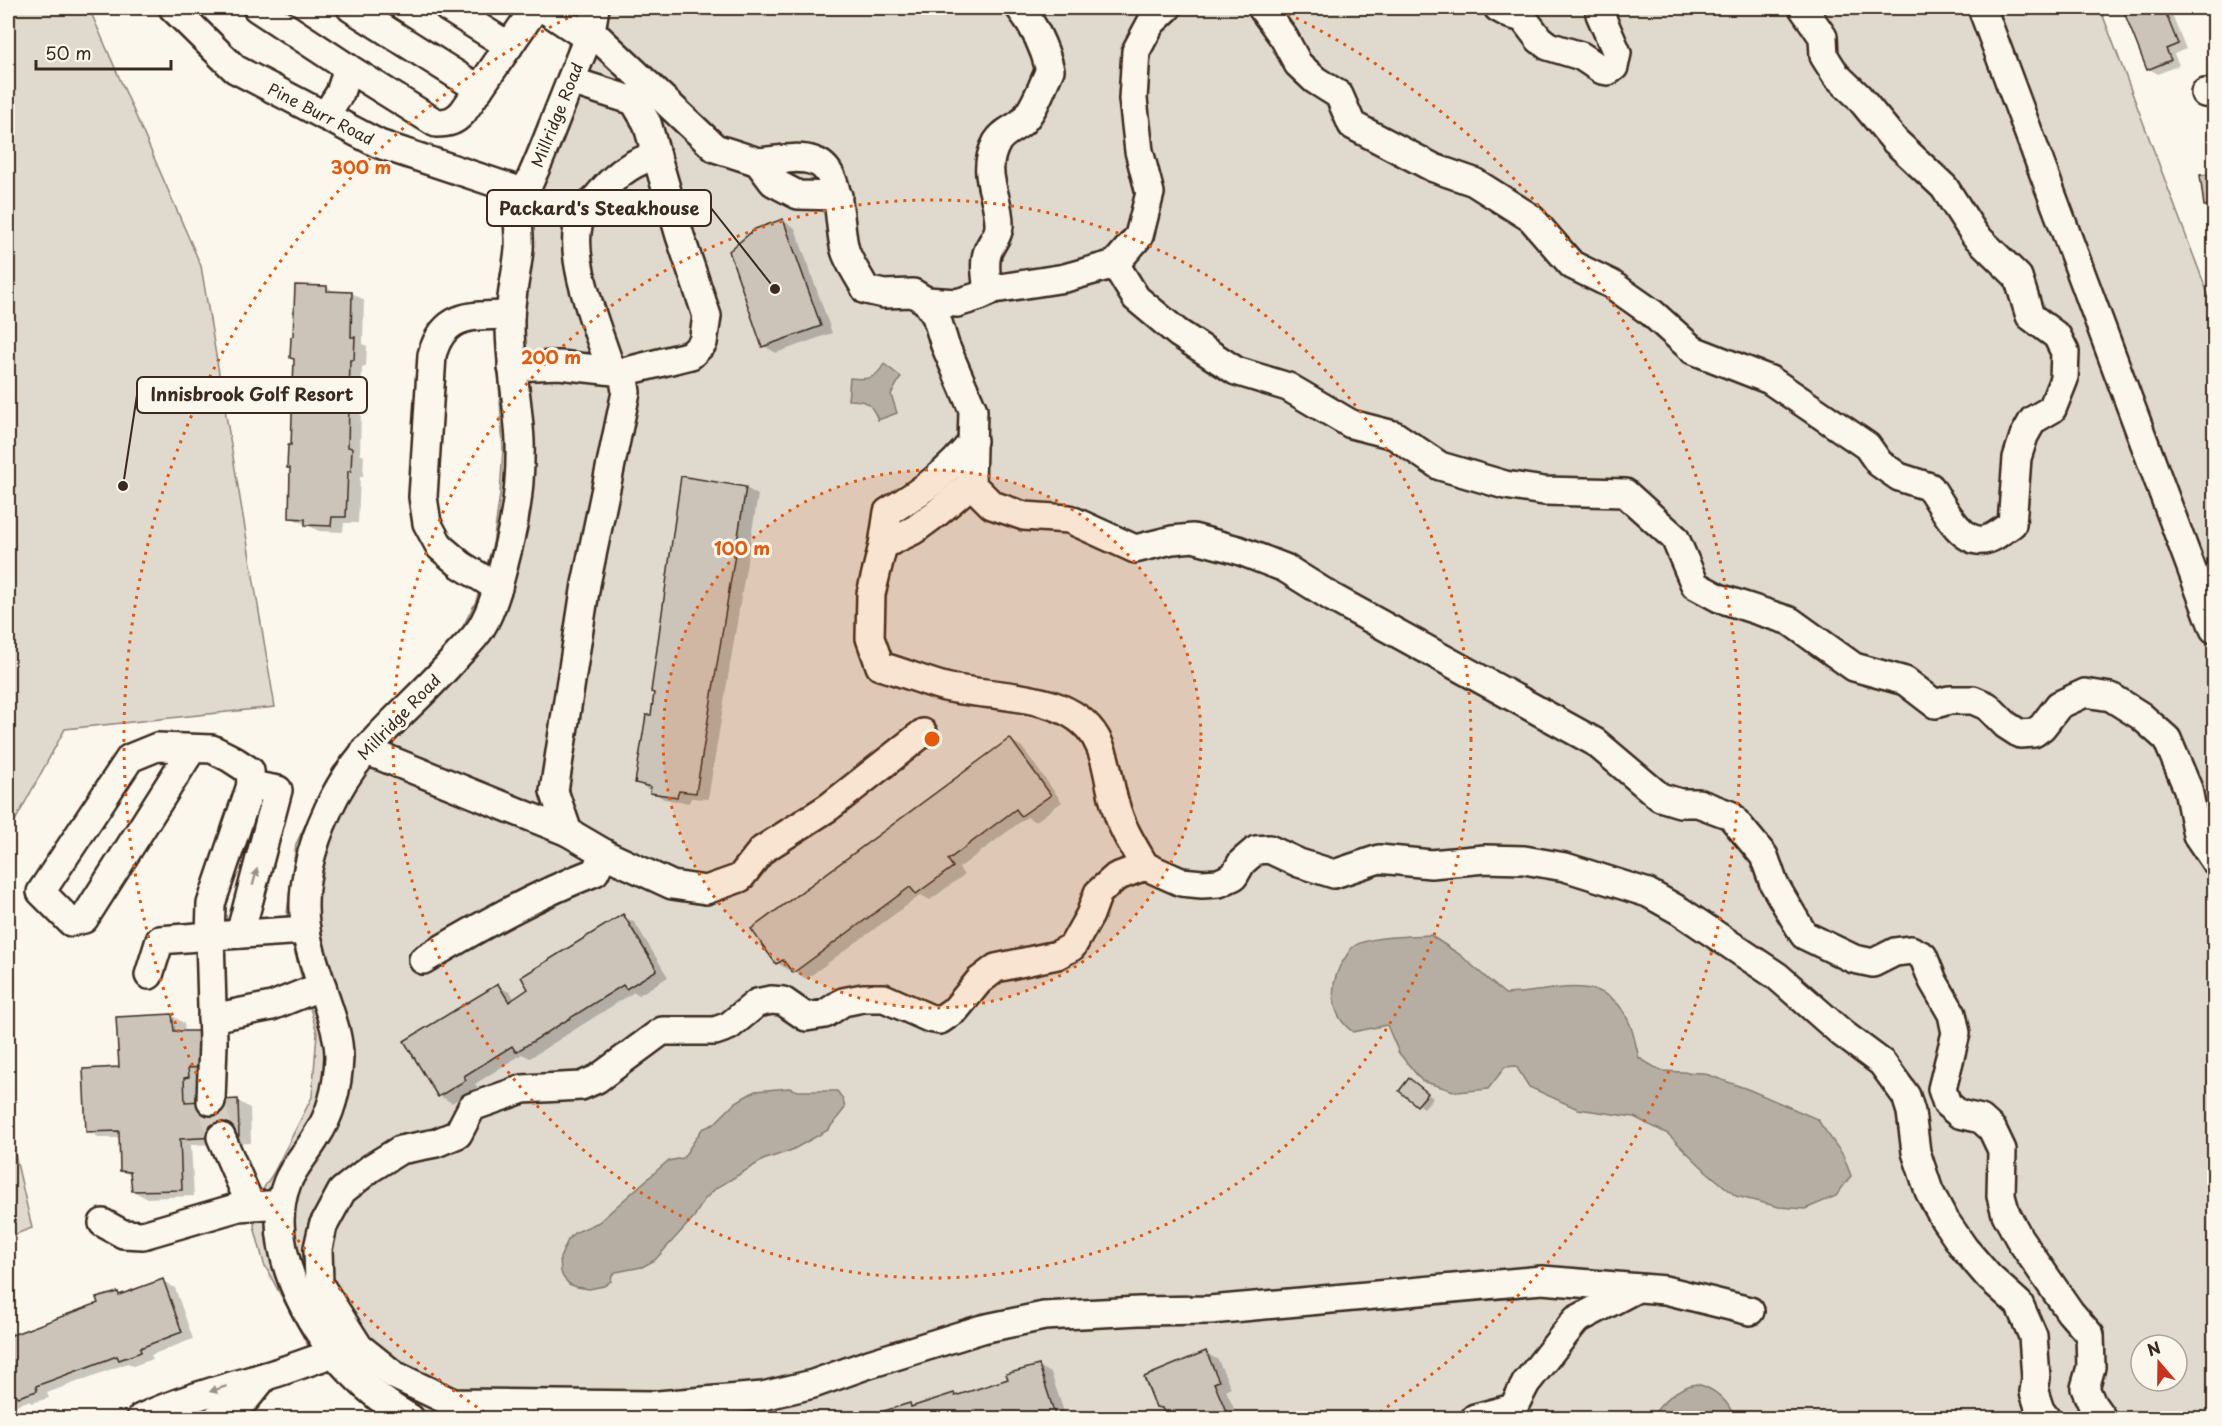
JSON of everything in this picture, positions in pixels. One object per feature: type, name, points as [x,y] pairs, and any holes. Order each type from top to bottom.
[{"type":"street","name":"Pine Burr Road","points":[[173,8],[235,69],[379,144],[526,193]]},
{"type":"street","points":[[257,8],[436,123],[456,120],[535,8]]},
{"type":"street","points":[[351,8],[479,89]]},
{"type":"street","points":[[448,8],[509,46]]},
{"type":"street","points":[[543,8],[591,26],[715,148],[796,175]]},
{"type":"street","points":[[988,292],[987,253],[999,230],[998,214],[989,181],[990,159],[998,140],[1008,130],[1022,122],[1029,112],[1050,70],[1044,46],[1031,22],[1020,8]]},
{"type":"street","points":[[1262,8],[1284,38],[1298,64],[1315,80],[1339,95],[1352,125],[1434,168],[1474,182],[1532,218],[1572,265],[1620,290],[1652,313],[1693,350],[1770,380],[1867,446],[1879,463],[1899,477],[1930,487],[1955,526],[1971,539],[1985,541],[2012,524],[2017,458],[2024,436],[2033,420],[2052,409],[2064,379],[2065,352],[2058,336],[2030,316],[2018,277],[1975,235],[1944,187],[1895,141],[1858,96],[1836,75],[1824,56],[1823,36],[1803,8]]},
{"type":"street","points":[[1498,8],[1523,18],[1539,39],[1548,46],[1581,56],[1602,70],[1608,71],[1614,68],[1617,53],[1600,14],[1600,8]]},
{"type":"street","points":[[1982,8],[2214,629]]},
{"type":"street","points":[[926,301],[957,303],[994,289],[1065,279],[1115,264],[1139,236],[1150,193],[1139,150],[1133,99],[1136,51],[1150,13]]},
{"type":"street","name":"Millridge Road","points":[[404,1417],[365,1386],[334,1353],[308,1314],[290,1272],[280,1236],[281,1204],[288,1181],[296,1165],[322,1128],[332,1103],[338,1078],[338,1040],[306,930],[304,899],[306,880],[318,834],[338,790],[381,731],[411,706],[440,676],[481,627],[498,588],[516,511],[519,477],[520,442],[512,367],[510,315],[519,248],[519,210],[591,26]]},
{"type":"street","points":[[325,116],[340,93],[348,68]]},
{"type":"street","points":[[512,367],[559,365],[617,371],[691,355],[704,343],[707,316],[680,236],[647,123],[634,101],[571,81]]},
{"type":"street","points":[[568,832],[554,790],[586,585],[626,392],[578,266],[577,238],[580,217],[614,178],[646,159],[657,156]]},
{"type":"street","points":[[758,162],[792,159],[815,161],[828,172],[838,196],[846,252],[866,290],[884,294],[913,293],[926,301],[936,316],[945,345],[973,410],[971,484],[914,530],[883,545]]},
{"type":"street","points":[[1115,264],[1136,298],[1178,333],[1236,371],[1288,387],[1351,424],[1394,435],[1440,466],[1505,485],[1544,491],[1625,493],[1675,538],[1695,585],[1719,598],[1790,621],[1854,667],[1905,681],[1935,704],[1949,700],[1972,700],[1988,706],[2006,725],[2020,734],[2034,733],[2042,727],[2059,705],[2085,693],[2111,697],[2141,717],[2166,739],[2188,789],[2197,835],[2214,860]]},
{"type":"street","points":[[498,588],[461,565],[440,547],[427,523],[423,497],[432,355],[436,342],[451,322],[471,316],[510,315]]},
{"type":"street","points":[[973,441],[958,461],[936,480],[888,512],[883,545],[871,594],[870,638],[880,666],[946,687],[1057,706],[1076,717],[1096,738],[1108,768],[1114,803],[1121,823],[1144,866],[1181,882],[1219,883],[1234,876],[1242,862],[1256,850],[1269,849],[1299,863],[1334,874],[1379,859],[1431,864],[1485,859],[1524,860],[1565,867],[1648,893],[1680,911],[1777,976],[1843,1035],[1882,1063],[1906,1096],[1911,1112],[1916,1152],[1929,1191],[1944,1219],[1964,1248],[1989,1277],[2019,1304],[2033,1335],[2036,1378],[2034,1392],[2040,1410],[2046,1419]]},
{"type":"street","points":[[971,484],[992,505],[1024,516],[1069,519],[1135,549],[1172,540],[1192,538],[1238,550],[1285,568],[1333,598],[1595,742],[1660,797],[1680,804],[1698,803],[1730,815],[1764,856],[1774,884],[1804,934],[1854,959],[1874,963],[1895,952],[1911,950],[1923,956],[1933,981],[1952,1014],[1956,1033],[1942,1089],[1947,1104],[1959,1114],[1981,1119],[1992,1130],[2002,1150],[2001,1196],[2006,1214],[2019,1238],[2070,1312],[2090,1335],[2091,1367],[2085,1388],[2102,1419]]},
{"type":"street","points":[[365,750],[568,832],[604,853],[672,885],[706,890],[740,878],[762,850],[829,807],[923,733]]},
{"type":"street","points":[[192,749],[84,919],[71,922],[41,892],[130,758],[157,747],[212,749],[250,771],[251,785],[211,904],[213,1043],[211,1101]]},
{"type":"street","points":[[240,934],[278,790],[251,785]]},
{"type":"street","points":[[423,960],[559,886],[595,872],[604,853]]},
{"type":"street","points":[[1144,866],[1116,877],[1098,893],[1090,915],[1072,947],[1057,955],[996,968],[978,981],[956,1009],[940,1020],[928,1018],[884,998],[863,998],[843,1002],[825,1014],[806,1017],[783,1001],[771,1000],[757,1003],[729,1026],[715,1031],[662,1031],[597,1079],[581,1086],[523,1089],[472,1107],[458,1134],[436,1143],[400,1150],[371,1168],[342,1191],[323,1226],[318,1248],[319,1284],[359,1347],[394,1375],[453,1402],[658,1406],[763,1396],[803,1387],[982,1329],[1044,1316],[1210,1310],[1542,1280],[1665,1290],[1750,1311]]},
{"type":"street","points":[[149,975],[160,940],[306,930]]},
{"type":"street","points":[[212,1018],[273,1006],[322,986]]},
{"type":"street","points":[[221,1137],[251,1206]]},
{"type":"street","points":[[103,1223],[123,1234],[143,1235],[174,1227],[199,1217],[251,1206],[281,1204]]},
{"type":"street","points":[[1475,1419],[1513,1408],[1527,1383],[1576,1320],[1637,1288]]},
{"type":"street","points":[[141,1419],[166,1407],[224,1387],[264,1377],[334,1353]]},
{"type":"street","points":[[217,1419],[246,1399],[264,1377]]},
{"type":"shaded area","points":[[8,8],[89,8],[201,266],[275,707],[65,729],[8,834]]},
{"type":"shaded area","points":[[575,8],[2100,8],[2214,310],[2214,1418],[391,1418],[336,1378],[307,1344],[264,1264],[254,1226],[260,1194],[274,1172],[312,1097],[317,1033],[286,921],[296,844],[333,768],[457,638],[476,601],[493,544],[500,494],[503,449],[496,333],[498,287],[520,166],[566,55]]},
{"type":"shaded area","points":[[884,364],[901,377],[891,394],[897,413],[878,420],[868,404],[848,400],[850,378],[861,379],[874,376]]},
{"type":"shaded area","points":[[1430,935],[1459,954],[1505,994],[1575,987],[1606,994],[1619,1005],[1629,1022],[1639,1058],[1661,1071],[1703,1073],[1750,1090],[1817,1119],[1843,1155],[1851,1176],[1836,1196],[1805,1209],[1779,1207],[1736,1196],[1707,1172],[1668,1134],[1634,1117],[1578,1109],[1529,1087],[1516,1066],[1505,1067],[1488,1089],[1457,1092],[1422,1081],[1399,1053],[1387,1025],[1353,1032],[1345,1025],[1335,1007],[1334,987],[1339,967],[1351,949],[1359,943],[1390,937]]},
{"type":"shaded area","points":[[789,1088],[798,1091],[837,1091],[843,1099],[845,1108],[828,1130],[792,1150],[763,1160],[715,1189],[704,1200],[694,1217],[655,1260],[642,1267],[616,1272],[612,1275],[611,1281],[604,1286],[589,1289],[569,1284],[561,1272],[560,1258],[568,1240],[574,1233],[599,1222],[668,1161],[683,1158],[702,1129],[714,1124],[736,1102],[755,1091]]},
{"type":"shaded area","points":[[8,1124],[32,1228],[8,1237]]},
{"type":"shaded area","points":[[1697,1384],[1720,1396],[1729,1406],[1735,1418],[1651,1418],[1671,1396],[1683,1388]]},
{"type":"building","points":[[2134,8],[2167,8],[2164,9],[2178,44],[2166,49],[2171,60],[2147,70],[2124,12]]},
{"type":"building","points":[[2211,158],[2214,158],[2214,205],[2204,206],[2200,175],[2212,174]]},
{"type":"building","points":[[783,219],[821,326],[762,347],[729,251],[755,229]]},
{"type":"building","points":[[295,285],[327,286],[327,291],[352,292],[351,337],[355,337],[354,360],[350,360],[348,447],[352,448],[351,471],[348,471],[346,517],[332,517],[331,526],[305,525],[305,519],[289,518],[290,468],[287,468],[288,445],[291,445],[294,359],[290,358]]},
{"type":"building","points":[[681,476],[746,487],[696,793],[679,791],[677,797],[650,793],[651,787],[635,783],[646,715],[651,715],[654,693],[651,692]]},
{"type":"building","points":[[1010,738],[1051,795],[1021,816],[1016,809],[948,860],[953,867],[916,894],[910,887],[793,973],[783,960],[776,964],[751,929]]},
{"type":"building","points":[[623,914],[657,970],[626,989],[623,985],[516,1052],[512,1046],[464,1076],[466,1080],[438,1097],[404,1041],[498,984],[509,1002],[528,989],[521,977]]},
{"type":"building","points":[[172,1014],[174,1031],[201,1031],[203,1067],[188,1068],[189,1077],[184,1078],[185,1102],[238,1099],[239,1136],[180,1139],[182,1190],[132,1191],[130,1172],[120,1171],[119,1131],[86,1132],[83,1069],[119,1067],[116,1017]]},
{"type":"building","points":[[1409,1078],[1428,1093],[1417,1106],[1399,1091]]},
{"type":"building","points":[[163,1279],[182,1332],[140,1348],[141,1352],[119,1360],[117,1356],[36,1386],[37,1391],[18,1397],[16,1394],[8,1397],[8,1333],[11,1332],[12,1335],[98,1303],[96,1298],[118,1292],[119,1295]]},
{"type":"building","points":[[1206,1351],[1219,1381],[1214,1383],[1229,1418],[1166,1418],[1162,1408],[1156,1407],[1144,1377]]},
{"type":"building","points":[[1039,1365],[1056,1418],[861,1418],[910,1403],[911,1407],[954,1393],[955,1396],[1008,1379],[1006,1374]]},
{"type":"tunnel","points":[[211,1101],[221,1137]]},
{"type":"place","name":"Packard's Steakhouse","points":[[775,289]]},
{"type":"place","name":"Innisbrook Golf Resort","points":[[123,486]]}]
